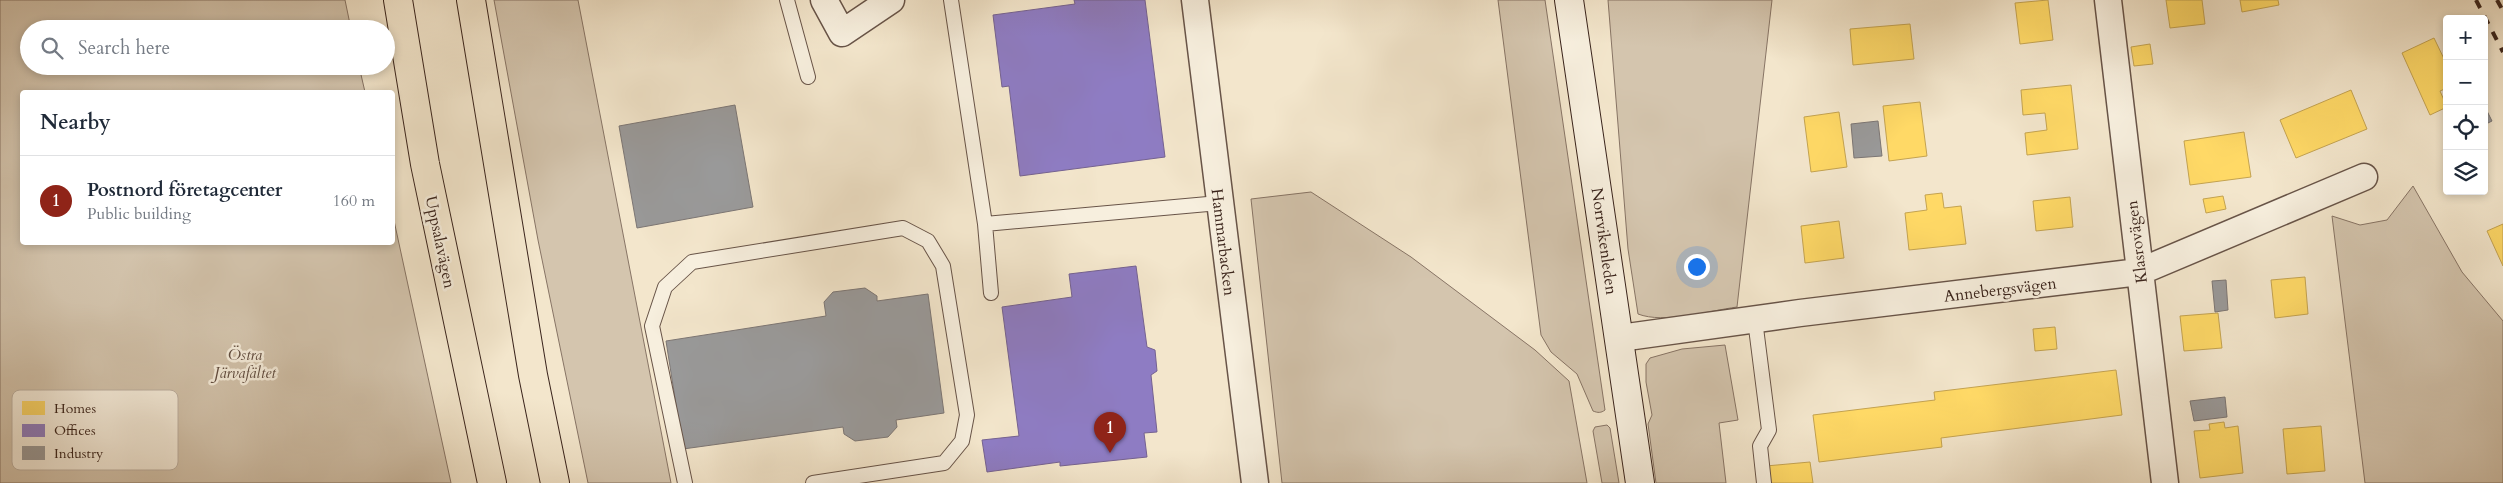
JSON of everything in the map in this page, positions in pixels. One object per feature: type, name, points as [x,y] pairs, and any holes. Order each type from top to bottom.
[{"type":"highway","name":"Uppsalavägen","points":[[398,0],[425,164],[492,483]]},
{"type":"highway","points":[[471,0],[533,375],[555,483]]},
{"type":"main road","name":"Norrvikenleden","points":[[1569,0],[1640,483]]},
{"type":"street","points":[[824,0],[842,33],[891,0]]},
{"type":"street","name":"Hammarbacken","points":[[1195,0],[1255,483]]},
{"type":"street","name":"Klasrovägen","points":[[2108,0],[2165,483]]},
{"type":"street","name":"Annebergsvägen","points":[[1620,338],[2139,272],[2364,177]]},
{"type":"lane","points":[[787,0],[808,77]]},
{"type":"lane","points":[[951,0],[985,224],[991,292]]},
{"type":"lane","points":[[985,224],[1219,203]]},
{"type":"lane","points":[[685,483],[652,326],[665,287],[692,262],[903,228],[928,241],[943,266],[967,415],[962,441],[944,463],[813,483]]},
{"type":"lane","points":[[1755,320],[1769,430],[1760,446],[1764,483]]},
{"type":"green space","name":"Östra Järvafältet","points":[[0,0],[345,0],[349,20],[20,20],[20,75],[361,75],[365,90],[20,90],[20,245],[395,245],[395,225],[451,483],[0,483]]},
{"type":"green space","points":[[494,0],[578,0],[671,483],[588,483],[538,240]]},
{"type":"green space","points":[[1498,0],[1545,0],[1605,410],[1601,412],[1593,411],[1577,374],[1551,352],[1541,335]]},
{"type":"green space","points":[[1608,0],[1772,0],[1737,307],[1700,314],[1660,318],[1638,314],[1628,249]]},
{"type":"green space","points":[[2413,186],[2462,272],[2503,321],[2503,483],[2365,483],[2332,216],[2360,225],[2387,220]]},
{"type":"green space","points":[[1311,192],[1411,257],[1535,350],[1569,381],[1587,483],[1282,483],[1251,199]]},
{"type":"green space","points":[[1725,345],[1738,420],[1719,423],[1726,483],[1656,483],[1648,424],[1652,415],[1646,382],[1646,364],[1650,358],[1682,349]]},
{"type":"green space","points":[[1607,425],[1610,428],[1619,483],[1602,483],[1593,431],[1595,427]]},
{"type":"building: Homes","points":[[2048,0],[2053,40],[2020,44],[2015,3]]},
{"type":"building: Homes","points":[[2166,0],[2202,0],[2205,24],[2170,28]]},
{"type":"building: Homes","points":[[2240,0],[2278,0],[2279,5],[2242,12]]},
{"type":"building: Homes","points":[[1910,24],[1914,59],[1853,65],[1850,29]]},
{"type":"building: Homes","points":[[2434,38],[2443,57],[2443,90],[2440,91],[2443,98],[2443,109],[2430,115],[2402,53]]},
{"type":"building: Homes","points":[[2150,44],[2153,64],[2134,66],[2131,47]]},
{"type":"building: Homes","points":[[2071,85],[2078,149],[2027,155],[2025,133],[2047,130],[2045,113],[2023,115],[2021,90]]},
{"type":"building: Homes","points":[[2351,90],[2367,129],[2296,158],[2280,120]]},
{"type":"building: Homes","points":[[1920,102],[1927,156],[1889,161],[1883,106]]},
{"type":"building: Homes","points":[[1839,112],[1847,167],[1811,172],[1804,117]]},
{"type":"building: Homes","points":[[2244,132],[2251,177],[2190,185],[2184,141]]},
{"type":"building: Homes","points":[[1942,193],[1944,208],[1961,206],[1966,244],[1909,250],[1905,213],[1927,210],[1925,195]]},
{"type":"building: Homes","points":[[2223,196],[2226,209],[2206,213],[2203,199]]},
{"type":"building: Homes","points":[[2070,197],[2073,227],[2036,231],[2033,201]]},
{"type":"building: Homes","points":[[1839,221],[1844,258],[1805,263],[1801,226]]},
{"type":"building: Homes","points":[[2503,224],[2503,266],[2487,231]]},
{"type":"building: Homes","points":[[2305,277],[2308,314],[2275,318],[2271,280]]},
{"type":"building: Homes","points":[[2218,313],[2222,348],[2184,351],[2180,316]]},
{"type":"building: Homes","points":[[2055,327],[2057,349],[2035,351],[2033,329]]},
{"type":"building: Homes","points":[[2116,370],[2122,415],[1941,438],[1942,447],[1819,462],[1813,415],[1935,400],[1934,392]]},
{"type":"building: Homes","points":[[2224,422],[2225,428],[2238,426],[2243,473],[2200,478],[2194,431],[2210,430],[2209,424]]},
{"type":"building: Homes","points":[[2321,426],[2325,471],[2287,474],[2283,429]]},
{"type":"building: Homes","points":[[1810,462],[1813,483],[1768,483],[1766,466]]},
{"type":"building: Offices","points":[[1074,0],[1145,0],[1165,157],[1020,176],[1009,86],[1002,87],[993,15],[1075,4]]},
{"type":"building: Offices","points":[[1136,266],[1147,347],[1155,350],[1157,371],[1151,375],[1157,432],[1144,433],[1147,457],[1060,466],[1060,462],[987,472],[982,440],[1019,436],[1002,307],[1072,297],[1069,274]]},
{"type":"building: Industry","points":[[735,105],[753,207],[637,228],[619,126]]},
{"type":"building: Industry","points":[[2488,113],[2492,121],[2488,123]]},
{"type":"building: Industry","points":[[1878,121],[1882,156],[1854,158],[1851,124]]},
{"type":"building: Industry","points":[[2226,280],[2228,310],[2215,312],[2212,281]]},
{"type":"building: Industry","points":[[865,288],[877,296],[877,301],[928,294],[944,413],[896,420],[897,427],[888,437],[855,441],[844,434],[843,427],[683,449],[666,341],[826,316],[824,302],[833,292]]},
{"type":"building: Industry","points":[[2225,397],[2227,417],[2194,421],[2190,401]]},
{"type":"railway","points":[[2476,0],[2503,52]]},
{"type":"railway","points":[[2497,0],[2503,11]]},
{"type":"place","name":"Postnord företagcenter","points":[[1110,453]]}]
